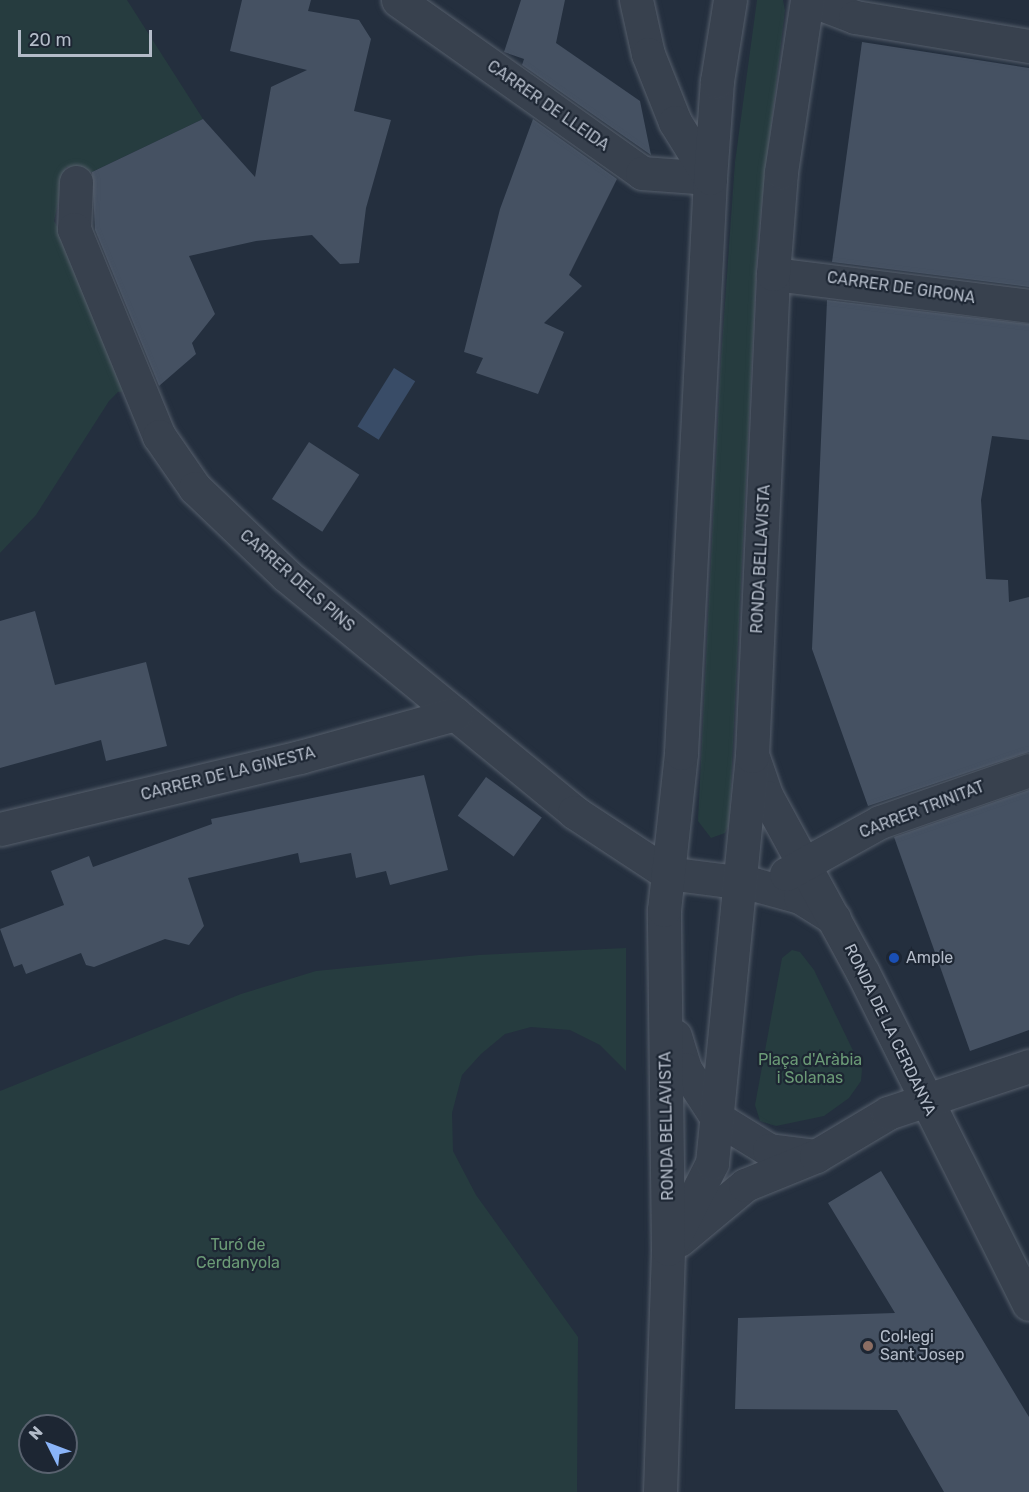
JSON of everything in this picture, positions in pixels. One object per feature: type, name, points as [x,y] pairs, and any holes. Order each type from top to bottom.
[{"type":"street","name":"CARRER DE LLEIDA","points":[[398,0],[642,173],[710,178]]},
{"type":"street","points":[[636,0],[648,54],[675,122],[710,178]]},
{"type":"street","name":"RONDA BELLAVISTA","points":[[660,1492],[668,1249],[665,1003],[662,961],[667,873],[681,753],[710,178],[717,81],[730,0]]},
{"type":"street","points":[[809,0],[855,17],[1029,46]]},
{"type":"street","name":"RONDA BELLAVISTA","points":[[668,1249],[712,1163],[745,883],[773,274],[781,172],[809,0]]},
{"type":"street","name":"CARRER DELS PINS","points":[[76,182],[74,229],[159,436],[195,488],[286,576],[574,812],[667,873]]},
{"type":"street","name":"CARRER DE GIRONA","points":[[773,274],[1029,306]]},
{"type":"street","name":"CARRER DE LA GINESTA","points":[[0,829],[300,758],[455,714]]},
{"type":"street","name":"RONDA DE LA CERDANYA","points":[[752,756],[767,797],[834,918],[1029,1304]]},
{"type":"street","name":"CARRER TRINITAT","points":[[745,883],[781,878],[804,861],[880,822],[1029,770]]},
{"type":"street","points":[[667,873],[745,883],[800,897],[834,918]]},
{"type":"street","name":"RONDA BELLAVISTA","points":[[665,1003],[685,1069],[717,1118]]},
{"type":"street","points":[[668,1249],[745,1185],[816,1156],[888,1113],[926,1098],[1029,1066]]},
{"type":"street","points":[[717,1118],[769,1150],[816,1156]]},
{"type":"green space","points":[[0,0],[127,0],[203,119],[92,172],[66,167],[54,221],[78,261],[131,391],[118,392],[109,401],[36,515],[0,553]]},
{"type":"green space","points":[[757,0],[783,0],[785,10],[758,235],[729,824],[725,833],[711,838],[698,821],[721,359],[735,162]]},
{"type":"green space","name":"Turó de Cerdanyola","points":[[626,948],[626,1071],[600,1045],[570,1030],[531,1027],[505,1034],[481,1054],[462,1075],[452,1113],[453,1151],[476,1195],[578,1337],[577,1492],[0,1492],[0,1091],[241,994],[316,971],[479,955]]},
{"type":"green space","name":"Plaça d'Aràbia i Solanas","points":[[792,950],[800,952],[814,970],[862,1069],[861,1081],[849,1098],[824,1116],[776,1126],[760,1121],[755,1105],[782,958]]},
{"type":"water","points":[[394,368],[415,381],[379,440],[357,427]]},
{"type":"building","points":[[242,0],[311,0],[308,11],[359,20],[371,39],[354,111],[391,120],[366,208],[359,263],[340,264],[312,235],[256,241],[189,256],[215,314],[192,343],[196,354],[159,386],[95,230],[92,172],[203,119],[255,177],[271,87],[307,70],[230,51]]},
{"type":"building","points":[[521,0],[565,0],[556,43],[640,101],[651,155],[522,65],[524,59],[504,52]]},
{"type":"building","points":[[862,42],[1029,68],[1029,287],[832,262]]},
{"type":"building","points":[[533,119],[617,179],[569,275],[582,286],[544,323],[564,332],[538,394],[476,373],[483,358],[464,352],[500,209]]},
{"type":"building","points":[[827,300],[1029,324],[1029,440],[992,436],[981,500],[986,579],[1008,580],[1009,602],[1029,597],[1029,752],[868,806],[812,649]]},
{"type":"building","points":[[309,442],[359,475],[322,532],[272,499]]},
{"type":"building","points":[[35,611],[55,685],[146,662],[167,746],[106,761],[101,740],[0,768],[0,621]]},
{"type":"building","points":[[424,775],[448,870],[390,885],[386,871],[356,878],[351,853],[300,863],[298,853],[188,878],[204,926],[189,945],[165,939],[94,967],[86,965],[81,953],[26,974],[22,964],[14,967],[0,929],[64,905],[51,871],[89,856],[93,867],[212,824],[211,819]]},
{"type":"building","points":[[486,777],[542,818],[514,856],[458,816]]},
{"type":"building","points":[[1029,790],[1029,1030],[970,1051],[894,837]]},
{"type":"building","points":[[881,1171],[1029,1417],[1029,1492],[944,1492],[897,1410],[735,1409],[738,1318],[895,1313],[828,1203]]},
{"type":"place","name":"Ample","points":[[894,958]]},
{"type":"place","name":"Col·legi Sant Josep","points":[[868,1346]]}]
